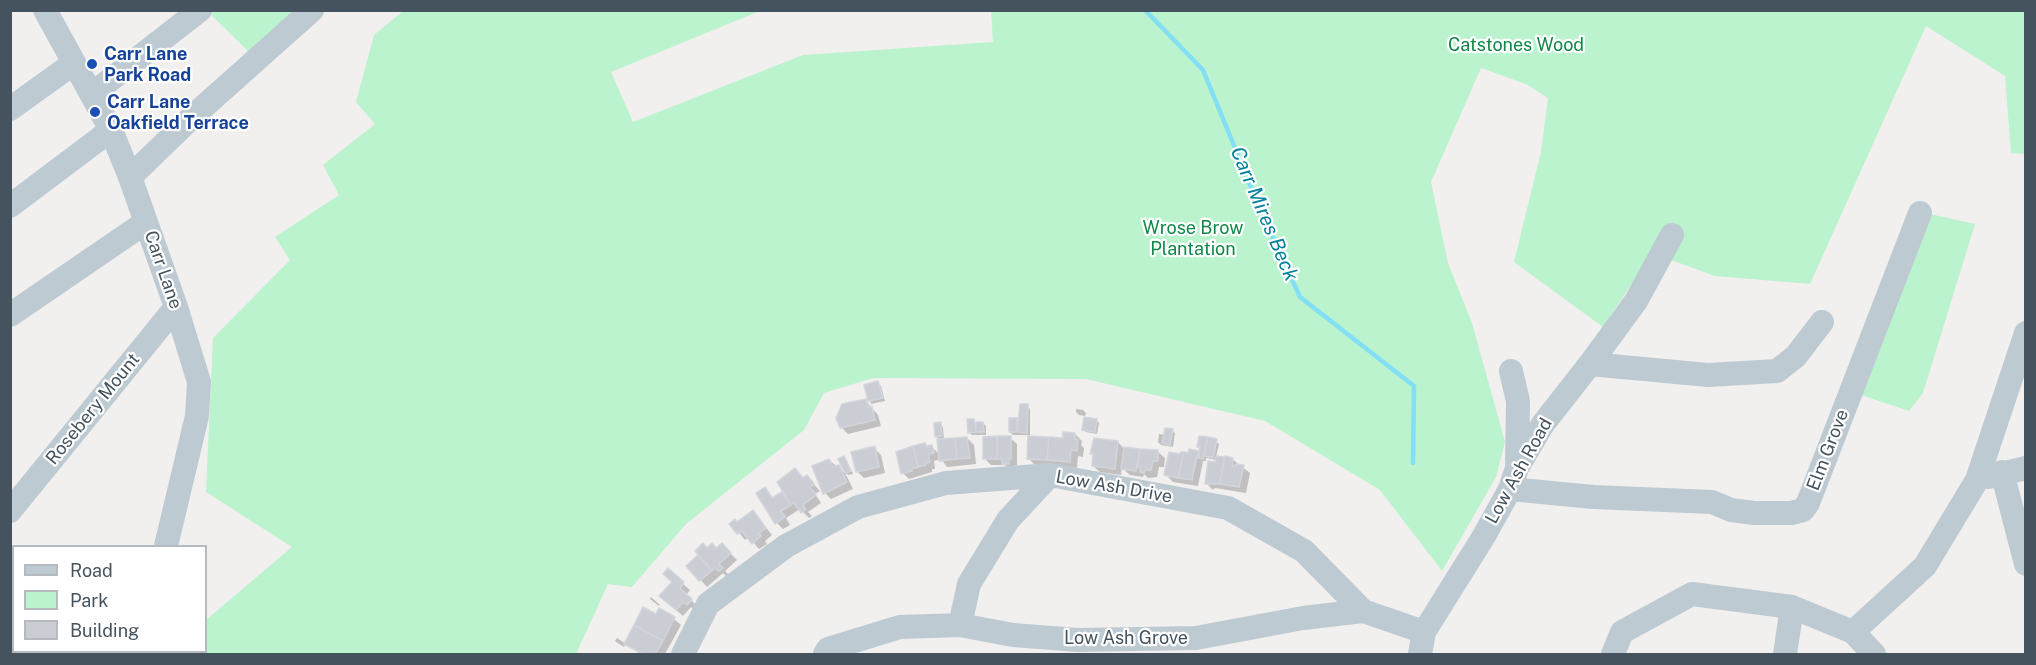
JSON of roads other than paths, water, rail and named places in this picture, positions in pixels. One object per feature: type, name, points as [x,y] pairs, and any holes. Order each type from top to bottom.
[{"type":"street","name":"Carr Lane","points":[[45,10],[111,130],[176,307],[199,382],[197,416],[166,545]]},
{"type":"street","points":[[92,94],[200,10]]},
{"type":"street","points":[[130,177],[190,117],[312,10]]},
{"type":"street","points":[[10,109],[74,63]]},
{"type":"street","points":[[10,206],[111,130]]},
{"type":"street","name":"Elm Grove","points":[[1514,479],[1593,497],[1712,502],[1731,510],[1754,513],[1791,513],[1803,510],[1808,503],[1920,213]]},
{"type":"street","points":[[10,315],[146,222]]},
{"type":"street","name":"Low Ash Road","points":[[1422,643],[1543,424],[1636,301],[1672,235]]},
{"type":"street","name":"Rosebery Mount","points":[[10,512],[176,307]]},
{"type":"street","points":[[1590,364],[1708,375],[1777,371],[1796,356],[1822,322]]},
{"type":"street","points":[[1853,632],[1925,566],[1977,480],[2025,333]]},
{"type":"street","points":[[1511,371],[1518,401],[1514,479]]},
{"type":"street","points":[[1977,480],[2014,470],[2025,564]]},
{"type":"street","points":[[960,625],[969,584],[1008,520],[1050,475]]},
{"type":"street","name":"Low Ash Drive","points":[[683,654],[708,604],[786,546],[858,507],[946,483],[1050,475],[1228,508],[1304,551],[1363,611],[1422,643]]},
{"type":"street","points":[[1613,654],[1622,632],[1692,594],[1792,607],[1853,632],[1874,654]]},
{"type":"street","points":[[1785,654],[1792,607]]},
{"type":"street","name":"Low Ash Grove","points":[[825,654],[828,649],[900,627],[960,625],[1013,635],[1078,640],[1196,638],[1303,618],[1363,611]]},
{"type":"waterway","name":"Carr Mires Beck","points":[[1145,10],[1203,70],[1260,209],[1300,297],[1414,386],[1413,463]]},
{"type":"place","name":"Carr Lane Park Road","points":[[92,64]]},
{"type":"place","name":"Carr Lane Oakfield Terrace","points":[[95,112]]},
{"type":"park label","name":"Catstones Wood","points":[[1516,45]]},
{"type":"park label","name":"Wrose Brow Plantation","points":[[1193,238]]}]
